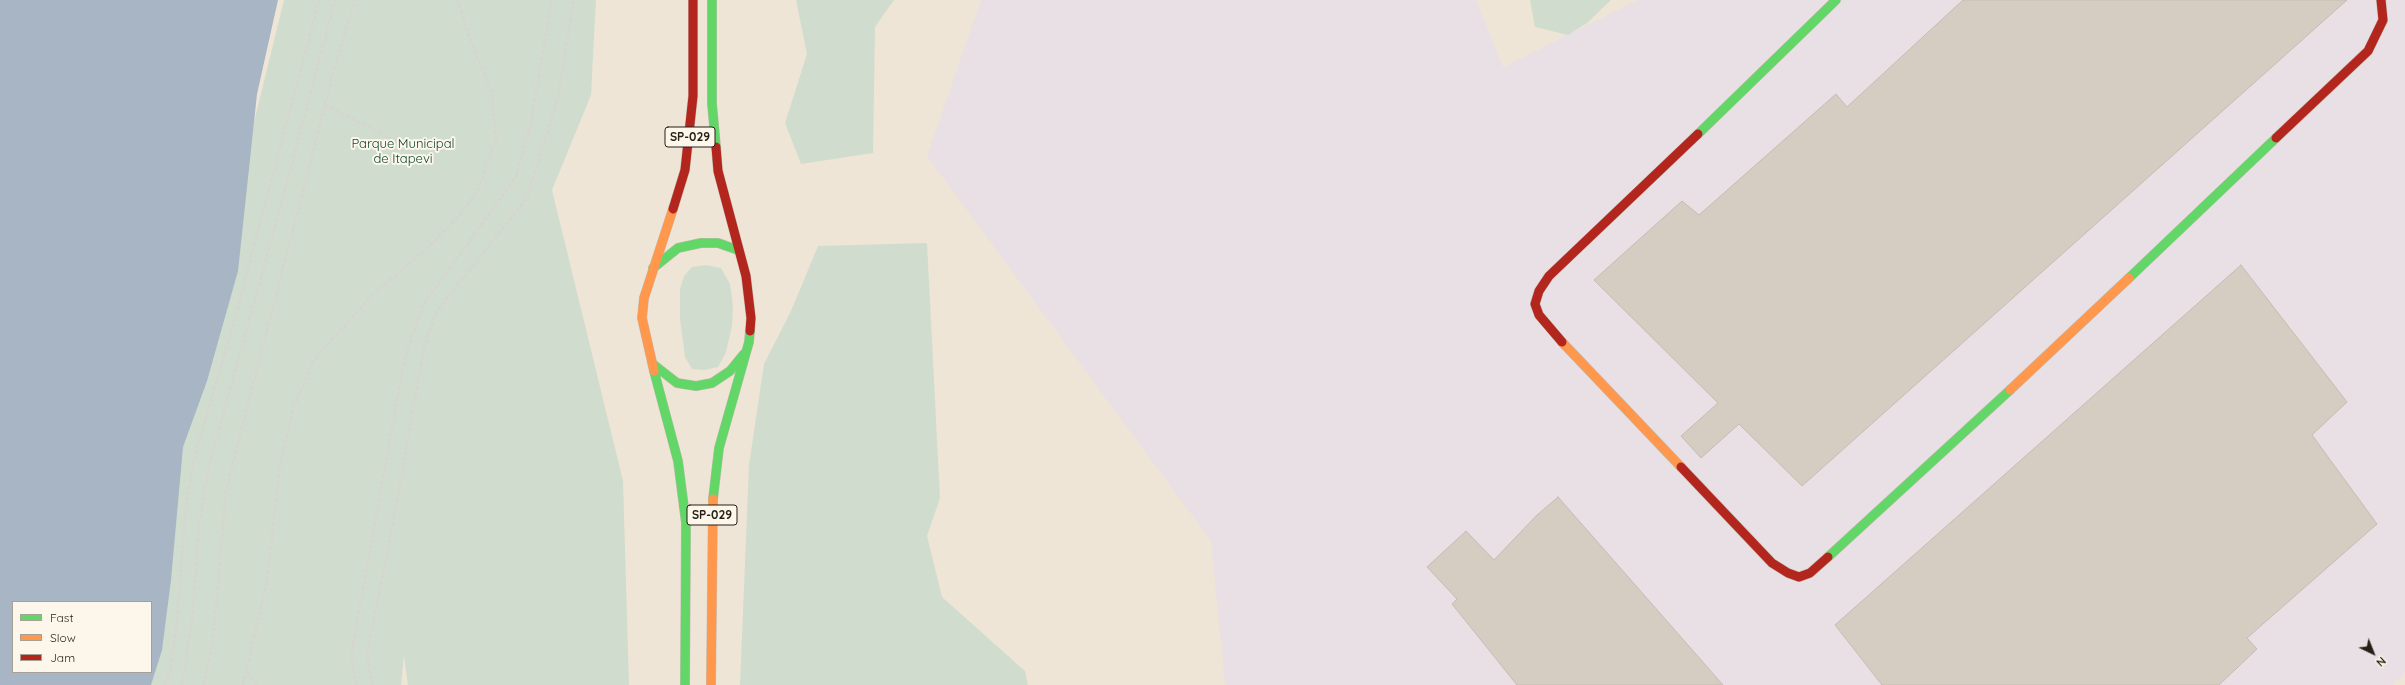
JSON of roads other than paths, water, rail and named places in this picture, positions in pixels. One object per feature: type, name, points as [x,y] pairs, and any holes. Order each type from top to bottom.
[{"type":"main road","name":"SP-029","points":[[685,685],[686,523],[678,461],[654,365],[645,337],[642,318],[644,298],[673,212],[686,164],[693,96],[693,0]]},
{"type":"main road","name":"SP-029","points":[[712,0],[712,104],[718,170],[750,298],[751,318],[748,349],[719,448],[712,506],[712,685]]},
{"type":"main road","points":[[1836,0],[1815,22],[1549,276],[1539,291],[1535,304],[1539,315],[1554,334],[1772,563],[1788,573],[1799,577],[1810,573],[1947,450],[2368,52],[2383,20],[2383,5],[2381,0]]},
{"type":"main road","points":[[653,268],[678,248],[701,243],[718,243],[738,250]]},
{"type":"main road","points":[[654,365],[677,382],[696,386],[712,383],[730,371],[748,349]]},
{"type":"water","points":[[0,0],[278,0],[257,94],[238,271],[207,381],[183,447],[171,580],[162,650],[151,685],[0,685]]},
{"type":"park label","name":"Parque Municipal de Itapevi","points":[[403,152]]}]
